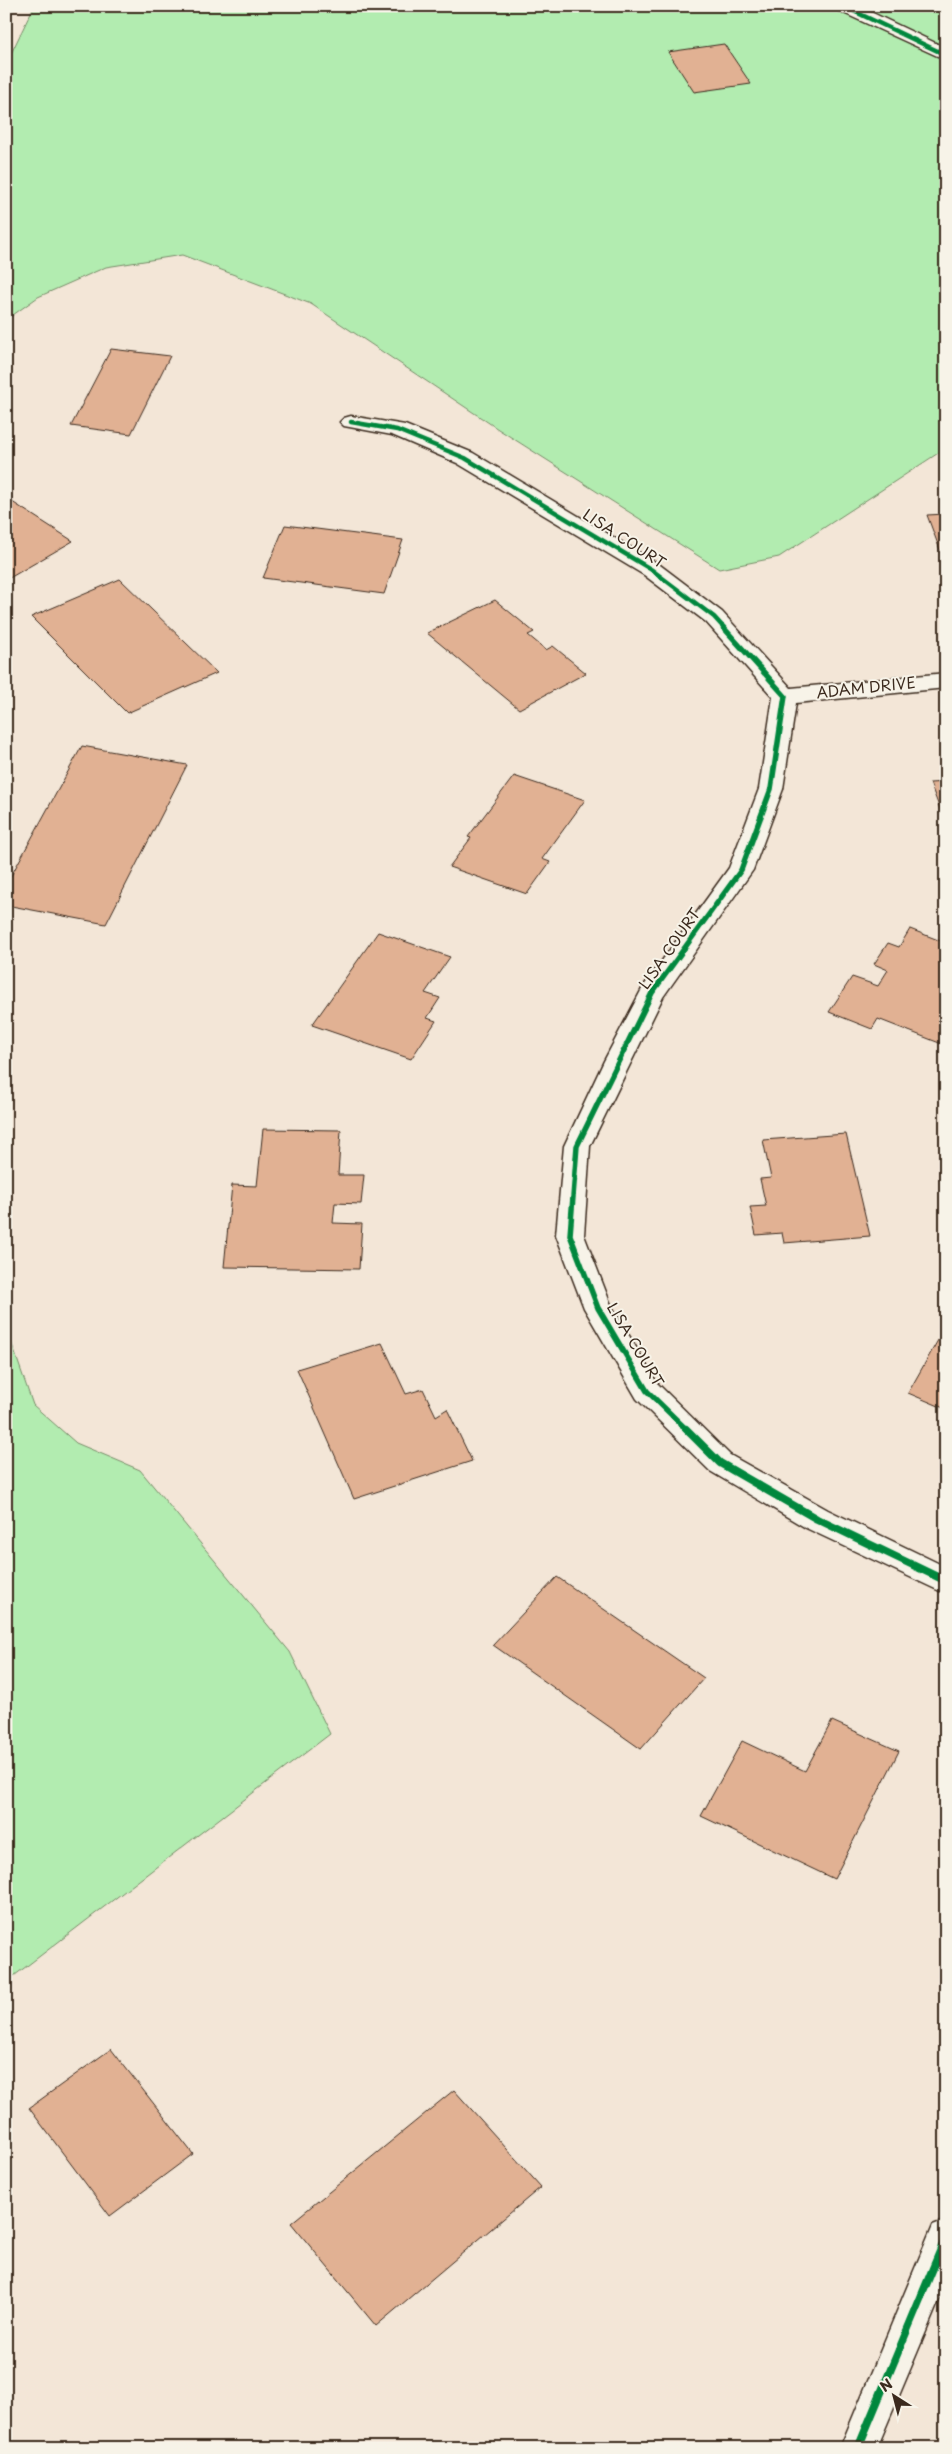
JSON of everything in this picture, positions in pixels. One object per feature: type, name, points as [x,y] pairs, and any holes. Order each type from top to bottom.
[{"type":"street","points":[[843,6],[946,55]]},
{"type":"street","name":"LISA COURT","points":[[351,422],[397,430],[465,458],[652,570],[714,617],[785,696],[771,789],[741,870],[652,993],[577,1146],[570,1235],[598,1308],[646,1391],[720,1464],[817,1519],[946,1581]]},
{"type":"street","name":"ADAM DRIVE","points":[[785,696],[946,680]]},
{"type":"street","points":[[858,2448],[946,2237]]},
{"type":"green space","points":[[34,6],[946,6],[946,448],[779,557],[719,569],[498,429],[311,304],[182,255],[106,267],[38,297],[6,320],[6,64]]},
{"type":"green space","points":[[6,1327],[33,1405],[76,1443],[140,1470],[290,1652],[330,1734],[6,1982]]},
{"type":"building","points":[[724,44],[751,84],[694,92],[668,52]]},
{"type":"building","points":[[111,349],[170,356],[131,434],[71,426]]},
{"type":"building","points":[[6,498],[73,541],[6,580]]},
{"type":"building","points":[[946,514],[946,566],[927,515]]},
{"type":"building","points":[[285,525],[403,540],[384,594],[263,578]]},
{"type":"building","points":[[120,579],[217,673],[127,713],[31,617]]},
{"type":"building","points":[[495,600],[534,632],[528,635],[546,650],[553,646],[586,673],[519,709],[427,633]]},
{"type":"building","points":[[82,746],[187,765],[106,924],[6,905],[6,885]]},
{"type":"building","points":[[514,776],[585,800],[542,859],[550,862],[527,894],[449,867],[471,838],[468,837]]},
{"type":"building","points":[[946,782],[946,825],[930,783]]},
{"type":"building","points":[[910,929],[946,943],[946,1038],[942,1044],[878,1019],[872,1029],[829,1012],[852,977],[878,986],[888,970],[874,964],[888,943],[899,947]]},
{"type":"building","points":[[378,932],[450,957],[425,993],[440,998],[427,1018],[436,1021],[411,1059],[312,1025]]},
{"type":"building","points":[[263,1129],[341,1130],[338,1175],[364,1175],[361,1204],[335,1203],[333,1223],[362,1224],[359,1269],[224,1267],[232,1185],[257,1186]]},
{"type":"building","points":[[846,1134],[870,1236],[784,1243],[782,1233],[756,1235],[750,1207],[766,1206],[760,1179],[771,1178],[763,1140]]},
{"type":"building","points":[[946,1326],[946,1409],[908,1393]]},
{"type":"building","points":[[382,1343],[406,1394],[423,1389],[436,1416],[447,1409],[472,1461],[354,1499],[297,1369]]},
{"type":"building","points":[[557,1577],[704,1678],[641,1749],[493,1645]]},
{"type":"building","points":[[832,1721],[899,1751],[834,1879],[701,1816],[742,1741],[805,1771]]},
{"type":"building","points":[[111,2049],[193,2154],[110,2216],[29,2108]]},
{"type":"building","points":[[454,2090],[541,2187],[376,2326],[291,2223]]},
{"type":"cycle path","points":[[843,6],[946,55]]},
{"type":"cycle path","points":[[351,422],[397,430],[465,458],[652,570],[714,617],[785,696],[771,789],[741,870],[652,993],[577,1146],[570,1235],[598,1308],[647,1391],[720,1463],[817,1519],[946,1581]]},
{"type":"cycle path","points":[[858,2448],[946,2237]]}]
